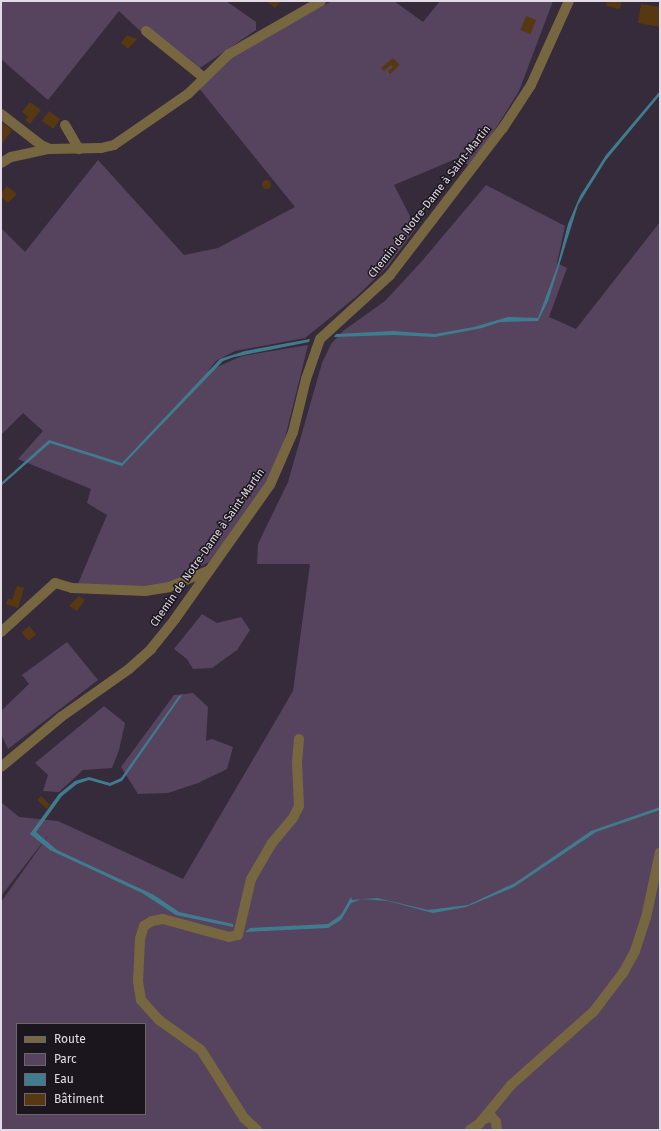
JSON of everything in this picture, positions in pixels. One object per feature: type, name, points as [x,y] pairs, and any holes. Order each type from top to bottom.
[{"type":"street","points":[[1,163],[11,157],[50,149],[82,149],[114,145],[188,94],[203,77],[229,54],[321,1]]},
{"type":"street","name":"Chemin de Notre-Dame à Saint-Martin","points":[[1,767],[61,717],[129,669],[151,648],[210,570],[270,484],[284,457],[320,338],[390,276],[502,128],[531,85],[569,1]]},
{"type":"street","points":[[146,31],[203,77]]},
{"type":"street","points":[[1,114],[41,145],[50,149]]},
{"type":"street","points":[[65,125],[82,149]]},
{"type":"street","points":[[1,632],[56,583],[72,588],[145,592],[169,587],[210,570]]},
{"type":"street","points":[[257,1130],[244,1118],[201,1050],[159,1020],[141,1000],[138,982],[140,939],[144,926],[152,921],[163,919],[224,935],[238,935],[252,879],[272,844],[293,818],[298,806],[297,762],[299,739]]},
{"type":"street","points":[[470,1130],[482,1120],[511,1084],[594,1011],[622,973],[635,952],[646,918],[660,852]]},
{"type":"street","points":[[482,1120],[491,1116],[496,1122],[497,1130]]},
{"type":"green space","points":[[1,1],[226,1],[256,22],[256,30],[194,72],[138,29],[119,11],[48,100],[1,59]]},
{"type":"green space","points":[[332,1],[394,1],[423,22],[440,1],[553,1],[519,91],[491,136],[468,165],[458,158],[394,185],[416,228],[388,266],[357,296],[305,338],[235,351],[216,361],[208,371],[242,356],[308,345],[281,454],[269,480],[209,562],[169,583],[139,589],[77,586],[107,515],[87,503],[91,489],[18,459],[43,431],[23,413],[1,435],[1,228],[25,252],[98,160],[184,255],[218,248],[295,207],[198,87],[230,55]]},
{"type":"green space","points":[[486,185],[565,226],[557,263],[567,268],[549,317],[576,329],[660,222],[660,1130],[1,1130],[1,902],[50,833],[1,896],[1,802],[19,817],[58,821],[183,879],[293,691],[310,564],[257,564],[258,544],[288,482],[322,363],[331,344],[343,331],[385,301],[422,261]]},
{"type":"green space","points":[[202,614],[217,623],[241,617],[250,630],[237,650],[212,668],[193,669],[187,659],[174,649]]},
{"type":"green space","points":[[67,642],[98,680],[8,749],[1,734],[1,711],[29,684],[22,675]]},
{"type":"green space","points":[[193,693],[208,707],[206,741],[212,739],[233,747],[227,769],[198,783],[168,793],[138,794],[121,767],[174,695]]},
{"type":"green space","points":[[104,706],[125,723],[119,750],[112,768],[83,770],[59,792],[43,791],[48,775],[35,763]]},
{"type":"water","points":[[660,91],[660,95],[606,160],[578,205],[548,301],[538,321],[500,322],[482,328],[435,337],[394,335],[334,337],[336,334],[393,331],[435,334],[474,327],[508,317],[538,318],[557,267],[568,224],[580,196],[606,155]]},
{"type":"water","points":[[310,339],[309,342],[234,357],[223,361],[122,466],[50,443],[1,486],[1,483],[49,440],[122,463],[220,359],[245,351]]},
{"type":"water","points":[[182,695],[122,781],[110,786],[89,780],[77,784],[62,796],[36,832],[57,850],[154,895],[179,912],[233,924],[233,927],[176,915],[142,893],[50,850],[30,834],[59,794],[75,781],[89,777],[110,783],[121,778],[179,696]]},
{"type":"water","points":[[660,807],[660,810],[596,832],[514,887],[466,907],[433,913],[388,901],[363,899],[377,898],[428,910],[468,905],[515,883],[591,831]]},
{"type":"water","points":[[351,897],[352,900],[361,899],[351,903],[341,920],[328,928],[245,932],[250,928],[328,924],[341,915]]},
{"type":"building","points":[[266,1],[281,1],[275,8]]},
{"type":"building","points":[[607,1],[622,1],[620,9],[606,6]]},
{"type":"building","points":[[641,4],[660,7],[660,27],[638,23]]},
{"type":"building","points":[[526,16],[536,20],[531,34],[520,30]]},
{"type":"building","points":[[127,35],[137,39],[128,49],[121,43]]},
{"type":"building","points":[[393,58],[400,65],[390,74],[388,71],[393,67],[391,65],[384,71],[381,68]]},
{"type":"building","points":[[30,102],[41,110],[30,124],[25,120],[28,117],[22,112]]},
{"type":"building","points":[[49,111],[60,119],[53,129],[42,121]]},
{"type":"building","points":[[1,122],[12,130],[1,145]]},
{"type":"building","points":[[485,128],[490,133],[481,142],[476,137]]},
{"type":"building","points":[[264,180],[268,180],[270,184],[268,188],[264,188],[262,186],[262,182]]},
{"type":"building","points":[[7,186],[17,194],[8,203],[1,197],[1,193]]},
{"type":"building","points":[[17,586],[24,588],[18,608],[6,604],[8,598],[12,600]]},
{"type":"building","points":[[79,596],[85,600],[77,611],[69,606]]},
{"type":"building","points":[[29,626],[36,634],[29,641],[21,633]]},
{"type":"building","points":[[41,796],[50,805],[47,809],[37,800]]}]
